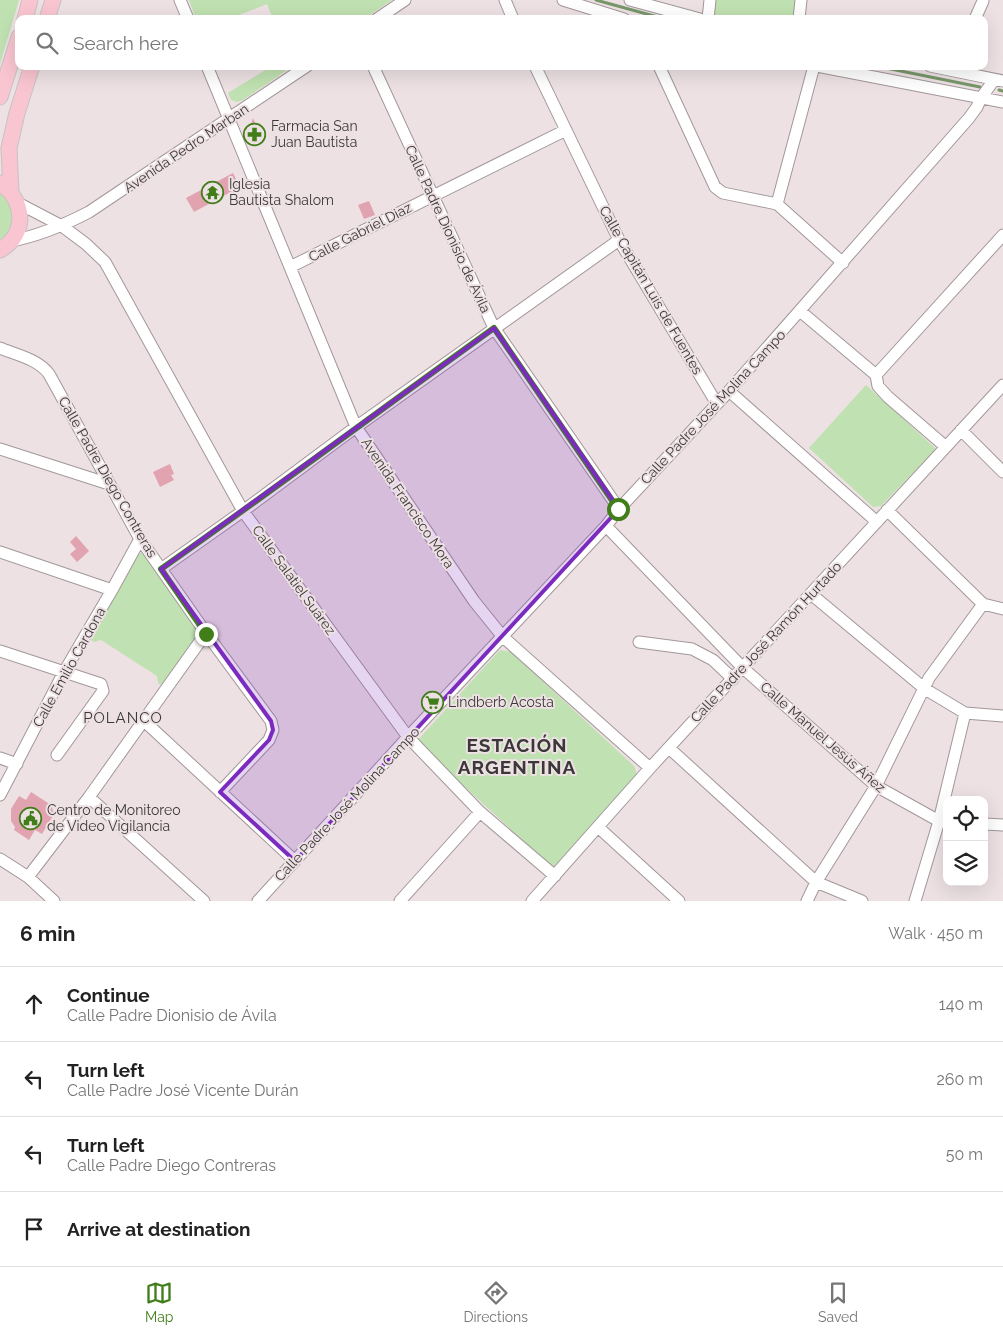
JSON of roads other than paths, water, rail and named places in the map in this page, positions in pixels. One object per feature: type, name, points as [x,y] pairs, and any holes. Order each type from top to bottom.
[{"type":"main road","points":[[26,15],[30,0]]},
{"type":"main road","points":[[48,15],[53,0]]},
{"type":"main road","points":[[0,97],[15,50]]},
{"type":"main road","points":[[6,246],[17,233],[20,223],[20,213],[10,193],[9,148],[17,112],[31,70]]},
{"type":"street","points":[[180,0],[186,15]]},
{"type":"street","points":[[383,15],[405,0]]},
{"type":"street","points":[[505,0],[511,15]]},
{"type":"street","points":[[563,0],[611,15]]},
{"type":"street","points":[[630,0],[685,15]]},
{"type":"street","points":[[708,15],[710,0]]},
{"type":"street","points":[[799,15],[801,0]]},
{"type":"street","points":[[977,15],[983,2]]},
{"type":"street","name":"Avenida Francisco Mora","points":[[209,70],[356,427],[474,601],[503,636],[650,768]]},
{"type":"street","name":"Avenida Pedro Marban","points":[[6,246],[62,226],[113,198],[301,70]]},
{"type":"street","name":"Calle Padre Dionisio de Ávila","points":[[375,70],[494,328],[618,509]]},
{"type":"street","name":"Calle Capitán Luis de Fuentes","points":[[537,70],[619,240],[717,404]]},
{"type":"street","points":[[661,70],[715,187],[722,193],[777,204],[842,263]]},
{"type":"street","points":[[777,204],[815,70]]},
{"type":"street","points":[[837,70],[1003,102]]},
{"type":"street","points":[[959,70],[999,80]]},
{"type":"street","name":"Calle Padre José Molina Campo","points":[[258,901],[408,737],[606,526],[618,509],[730,391],[970,118],[981,98],[999,80]]},
{"type":"street","name":"Calle Gabriel Diaz","points":[[290,267],[566,130]]},
{"type":"street","points":[[10,193],[62,226]]},
{"type":"street","name":"Calle Salatiel Suárez","points":[[62,226],[86,244],[105,262],[243,511],[408,737],[480,812],[554,876]]},
{"type":"street","points":[[876,375],[1003,235]]},
{"type":"street","points":[[161,569],[356,427],[619,240]]},
{"type":"street","points":[[800,312],[876,375],[878,386],[888,397],[946,447]]},
{"type":"street","name":"Calle Padre Diego Contreras","points":[[0,348],[38,363],[49,374],[140,539],[206,634],[271,721],[273,730],[269,740],[220,792]]},
{"type":"street","name":"Calle Padre José Ramón Hurtado","points":[[532,901],[650,768],[1003,385]]},
{"type":"street","points":[[730,391],[877,522]]},
{"type":"street","points":[[961,430],[1003,472]]},
{"type":"street","points":[[0,449],[109,484]]},
{"type":"street","points":[[888,510],[983,604],[1003,609]]},
{"type":"street","name":"Calle Manuel Jesús Áñez","points":[[606,526],[743,668],[876,786],[943,822]]},
{"type":"street","name":"Calle Emilio Cardona","points":[[0,795],[64,672],[140,539]]},
{"type":"street","points":[[0,552],[112,590]]},
{"type":"street","points":[[811,594],[925,689],[965,713],[1003,716]]},
{"type":"street","points":[[807,901],[816,882],[876,786],[929,678],[983,604]]},
{"type":"street","points":[[28,877],[206,634]]},
{"type":"street","points":[[639,642],[692,649],[713,660],[733,679]]},
{"type":"street","points":[[0,651],[101,684],[103,690],[57,755]]},
{"type":"street","points":[[948,796],[965,713]]},
{"type":"street","points":[[143,720],[294,861]]},
{"type":"street","points":[[669,748],[816,882],[862,901]]},
{"type":"street","points":[[0,758],[17,764]]},
{"type":"street","points":[[88,796],[204,901]]},
{"type":"street","points":[[400,901],[480,812]]},
{"type":"street","points":[[915,901],[943,822]]},
{"type":"street","points":[[988,824],[1003,825]]},
{"type":"street","points":[[598,827],[678,901]]},
{"type":"street","points":[[2,864],[28,877],[54,901]]},
{"type":"waterway","points":[[596,0],[650,15]]},
{"type":"waterway","points":[[896,70],[980,87]]},
{"type":"waterway","points":[[999,90],[1003,91]]},
{"type":"place","name":"Farmacia San Juan Bautista","points":[[255,134]]},
{"type":"place","name":"Iglesia Bautista Shalom","points":[[213,192]]},
{"type":"place","name":"Lindberb Acosta","points":[[432,702]]},
{"type":"place","name":"Centro de Monitoreo de Video Vigilancia","points":[[31,818]]},
{"type":"district","name":"POLANCO","points":[[123,718]]},
{"type":"district","name":"ESTACIÓN ARGENTINA","points":[[517,756]]}]
